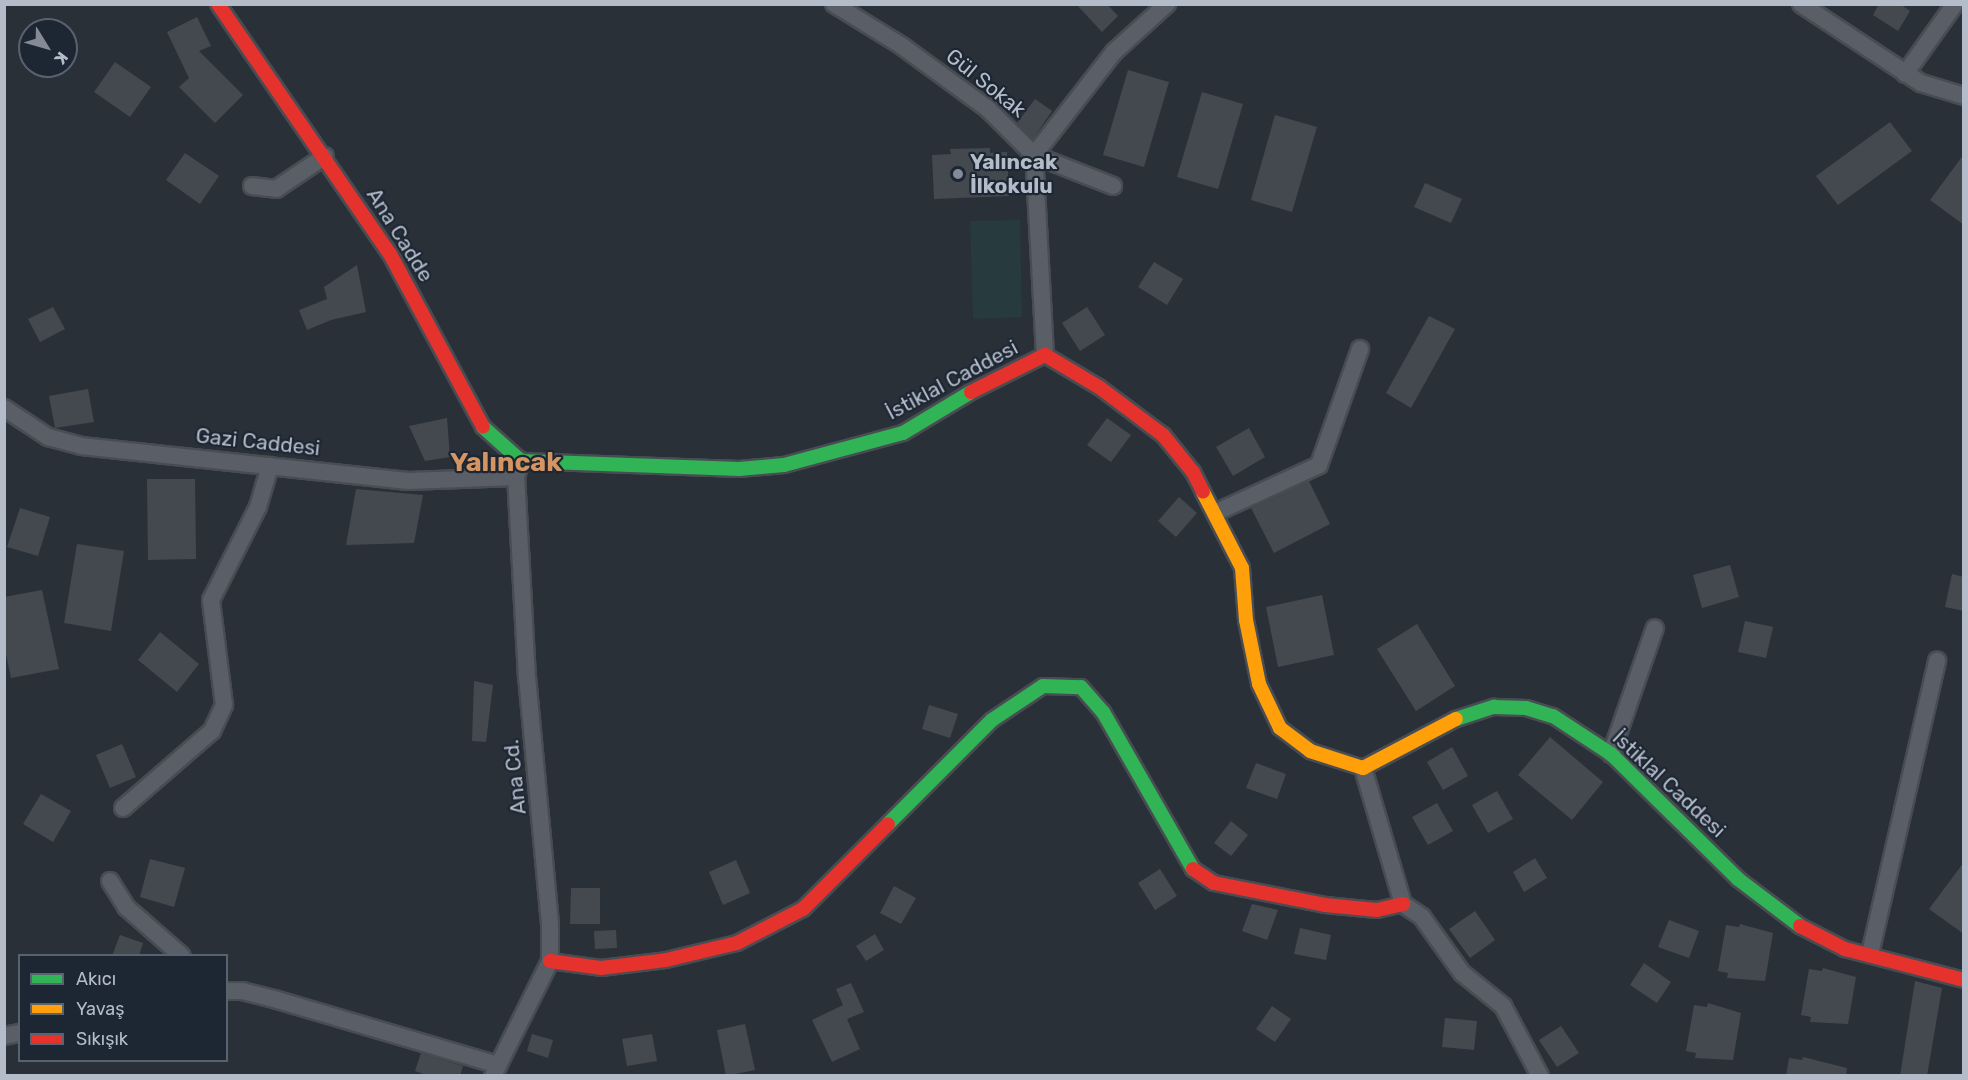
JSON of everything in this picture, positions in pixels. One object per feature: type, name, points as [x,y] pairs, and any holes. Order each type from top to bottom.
[{"type":"street","name":"Ana Cadde","points":[[218,4],[244,47],[325,156],[390,254],[485,431],[519,469]]},
{"type":"street","name":"Gül Sokak","points":[[834,4],[902,46],[979,102],[1034,155],[1113,186]]},
{"type":"street","points":[[1045,355],[1034,155],[1114,52],[1167,4]]},
{"type":"street","points":[[1801,4],[1905,74],[1921,83],[1964,96]]},
{"type":"street","points":[[1905,74],[1955,4]]},
{"type":"street","points":[[252,186],[276,189],[325,156]]},
{"type":"street","points":[[1217,512],[1319,465],[1360,349]]},
{"type":"street","name":"İstiklal Caddesi","points":[[519,469],[555,463],[739,469],[784,465],[903,433],[997,377],[1045,355],[1099,387],[1163,435],[1193,472],[1217,512],[1242,568],[1246,620],[1259,684],[1280,728],[1310,751],[1363,768],[1452,720],[1494,707],[1526,708],[1552,716],[1611,754],[1738,879],[1778,912],[1810,933],[1870,954],[1964,980]]},
{"type":"street","name":"Gazi Caddesi","points":[[4,408],[48,437],[81,446],[408,481],[519,469]]},
{"type":"street","points":[[123,808],[212,731],[224,705],[211,600],[258,507],[270,466]]},
{"type":"street","name":"Ana Cd.","points":[[495,1070],[550,961],[550,924],[527,678],[519,469]]},
{"type":"street","points":[[1611,754],[1655,628]]},
{"type":"street","points":[[1870,954],[1937,661]]},
{"type":"street","points":[[550,961],[601,968],[666,960],[737,943],[803,909],[992,720],[1043,686],[1081,687],[1103,712],[1190,867],[1214,883],[1325,905],[1377,910],[1403,904]]},
{"type":"street","points":[[1363,768],[1403,904],[1422,917],[1462,973],[1503,1006],[1540,1076]]},
{"type":"street","points":[[110,881],[126,907],[180,954]]},
{"type":"street","points":[[228,991],[274,999],[495,1070]]},
{"type":"green space","points":[[1020,220],[1022,317],[973,319],[970,221]]},
{"type":"building","points":[[1076,4],[1107,4],[1118,16],[1102,32]]},
{"type":"building","points":[[1879,4],[1900,4],[1910,11],[1898,31],[1873,15]]},
{"type":"building","points":[[197,17],[211,46],[199,51],[243,95],[215,123],[179,87],[189,78],[167,32]]},
{"type":"building","points":[[115,62],[151,87],[130,117],[94,92]]},
{"type":"building","points":[[1128,70],[1169,82],[1144,167],[1103,155]]},
{"type":"building","points":[[1202,92],[1243,104],[1218,189],[1177,177]]},
{"type":"building","points":[[1035,99],[1052,111],[1033,139],[1017,123]]},
{"type":"building","points":[[1275,115],[1317,127],[1292,212],[1251,200]]},
{"type":"building","points":[[1890,122],[1912,151],[1838,205],[1816,176]]},
{"type":"building","points":[[990,148],[990,153],[1007,152],[1009,196],[934,199],[932,155],[951,154],[950,149]]},
{"type":"building","points":[[185,153],[219,176],[200,204],[166,180]]},
{"type":"building","points":[[1964,154],[1964,225],[1930,200]]},
{"type":"building","points":[[1425,183],[1462,199],[1451,223],[1414,207]]},
{"type":"building","points":[[1154,262],[1183,279],[1167,305],[1138,287]]},
{"type":"building","points":[[357,265],[366,312],[331,320],[307,330],[299,310],[327,299],[324,287]]},
{"type":"building","points":[[53,307],[65,329],[40,342],[28,319]]},
{"type":"building","points":[[1087,307],[1105,335],[1080,351],[1062,323]]},
{"type":"building","points":[[1429,316],[1455,329],[1411,408],[1386,393]]},
{"type":"building","points":[[88,389],[94,422],[55,428],[49,396]]},
{"type":"building","points":[[447,418],[450,457],[425,461],[409,426]]},
{"type":"building","points":[[1107,418],[1131,435],[1111,462],[1087,445]]},
{"type":"building","points":[[1249,428],[1265,457],[1233,476],[1216,447]]},
{"type":"building","points":[[147,479],[195,479],[196,559],[148,560]]},
{"type":"building","points":[[1309,481],[1330,524],[1274,553],[1251,508]]},
{"type":"building","points":[[356,489],[423,495],[414,543],[346,545]]},
{"type":"building","points":[[1179,497],[1197,513],[1176,537],[1158,521]]},
{"type":"building","points":[[20,508],[50,517],[38,556],[7,547]]},
{"type":"building","points":[[77,544],[124,551],[111,631],[64,623]]},
{"type":"building","points":[[1730,565],[1739,597],[1702,608],[1693,575]]},
{"type":"building","points":[[1952,574],[1964,577],[1964,611],[1945,607]]},
{"type":"building","points":[[42,590],[59,669],[11,678],[4,645],[4,597]]},
{"type":"building","points":[[1322,595],[1334,655],[1278,667],[1266,607]]},
{"type":"building","points":[[1745,621],[1773,627],[1766,658],[1738,652]]},
{"type":"building","points":[[1417,624],[1455,686],[1416,711],[1377,649]]},
{"type":"building","points":[[160,632],[199,664],[177,692],[138,660]]},
{"type":"building","points":[[474,681],[493,685],[486,742],[472,741]]},
{"type":"building","points":[[929,705],[958,714],[950,738],[922,729]]},
{"type":"building","points":[[1550,737],[1603,782],[1572,820],[1518,775]]},
{"type":"building","points":[[122,744],[136,777],[110,788],[96,755]]},
{"type":"building","points":[[1452,747],[1468,776],[1443,790],[1427,762]]},
{"type":"building","points":[[1256,763],[1286,774],[1277,799],[1246,788]]},
{"type":"building","points":[[1497,791],[1513,819],[1488,833],[1472,805]]},
{"type":"building","points":[[41,794],[71,811],[53,842],[23,824]]},
{"type":"building","points":[[1437,803],[1453,831],[1428,845],[1412,817]]},
{"type":"building","points":[[1231,821],[1248,835],[1231,856],[1214,843]]},
{"type":"building","points":[[1535,858],[1547,878],[1524,892],[1513,872]]},
{"type":"building","points":[[150,859],[185,868],[174,907],[140,897]]},
{"type":"building","points":[[736,860],[750,893],[723,905],[709,872]]},
{"type":"building","points":[[1964,862],[1964,934],[1929,909]]},
{"type":"building","points":[[1160,869],[1177,896],[1155,910],[1138,883]]},
{"type":"building","points":[[894,886],[916,898],[901,924],[880,913]]},
{"type":"building","points":[[571,888],[600,888],[600,924],[570,924]]},
{"type":"building","points":[[1252,904],[1278,910],[1267,940],[1242,931]]},
{"type":"building","points":[[1475,911],[1495,940],[1470,958],[1449,929]]},
{"type":"building","points":[[1669,920],[1699,931],[1689,958],[1658,947]]},
{"type":"building","points":[[1740,924],[1773,933],[1765,981],[1727,978],[1728,973],[1718,971],[1726,925],[1739,927]]},
{"type":"building","points":[[1300,928],[1331,935],[1326,960],[1294,954]]},
{"type":"building","points":[[616,930],[617,948],[595,949],[594,931]]},
{"type":"building","points":[[875,934],[884,950],[866,961],[856,946]]},
{"type":"building","points":[[120,935],[143,943],[140,954],[113,954]]},
{"type":"building","points":[[1644,963],[1671,982],[1657,1003],[1630,985]]},
{"type":"building","points":[[1823,968],[1856,977],[1848,1024],[1810,1022],[1811,1017],[1801,1015],[1809,969],[1822,971]]},
{"type":"building","points":[[1915,981],[1942,988],[1927,1076],[1900,1076]]},
{"type":"building","points":[[851,983],[864,1012],[847,1019],[860,1049],[832,1062],[812,1020],[843,1005],[836,989]]},
{"type":"building","points":[[1708,1003],[1741,1013],[1733,1060],[1695,1058],[1696,1053],[1686,1051],[1694,1005],[1707,1007]]},
{"type":"building","points":[[1272,1006],[1291,1019],[1275,1042],[1256,1029]]},
{"type":"building","points":[[1445,1018],[1477,1021],[1474,1050],[1442,1047]]},
{"type":"building","points":[[745,1024],[755,1070],[726,1076],[717,1030]]},
{"type":"building","points":[[1561,1026],[1579,1053],[1557,1067],[1539,1040]]},
{"type":"building","points":[[532,1034],[553,1040],[548,1058],[527,1051]]},
{"type":"building","points":[[652,1034],[657,1061],[627,1066],[622,1039]]},
{"type":"building","points":[[421,1053],[463,1066],[460,1076],[429,1076],[415,1071]]},
{"type":"building","points":[[1803,1057],[1847,1068],[1846,1076],[1786,1076],[1789,1058],[1802,1060]]},
{"type":"traffic: fast","points":[[483,427],[521,461],[739,469],[784,465],[903,433],[971,392]]},
{"type":"traffic: fast","points":[[888,824],[992,720],[1043,686],[1081,687],[1103,712],[1193,869]]},
{"type":"traffic: fast","points":[[1456,719],[1494,707],[1526,708],[1553,716],[1611,754],[1738,879],[1800,926]]},
{"type":"traffic: slow","points":[[1203,492],[1242,568],[1246,620],[1259,684],[1280,728],[1310,751],[1363,768],[1456,719]]},
{"type":"traffic: jam","points":[[218,4],[390,254],[483,427]]},
{"type":"traffic: jam","points":[[971,392],[1045,355],[1099,387],[1163,435],[1193,472],[1203,492]]},
{"type":"traffic: jam","points":[[550,961],[601,968],[666,960],[737,943],[803,909],[888,824]]},
{"type":"traffic: jam","points":[[1193,869],[1214,883],[1325,905],[1377,910],[1403,904]]},
{"type":"traffic: jam","points":[[1800,926],[1845,949],[1964,980]]},
{"type":"place","name":"Yalıncak İlkokulu","points":[[958,174]]},
{"type":"district","name":"Yalıncak","points":[[506,463]]}]
